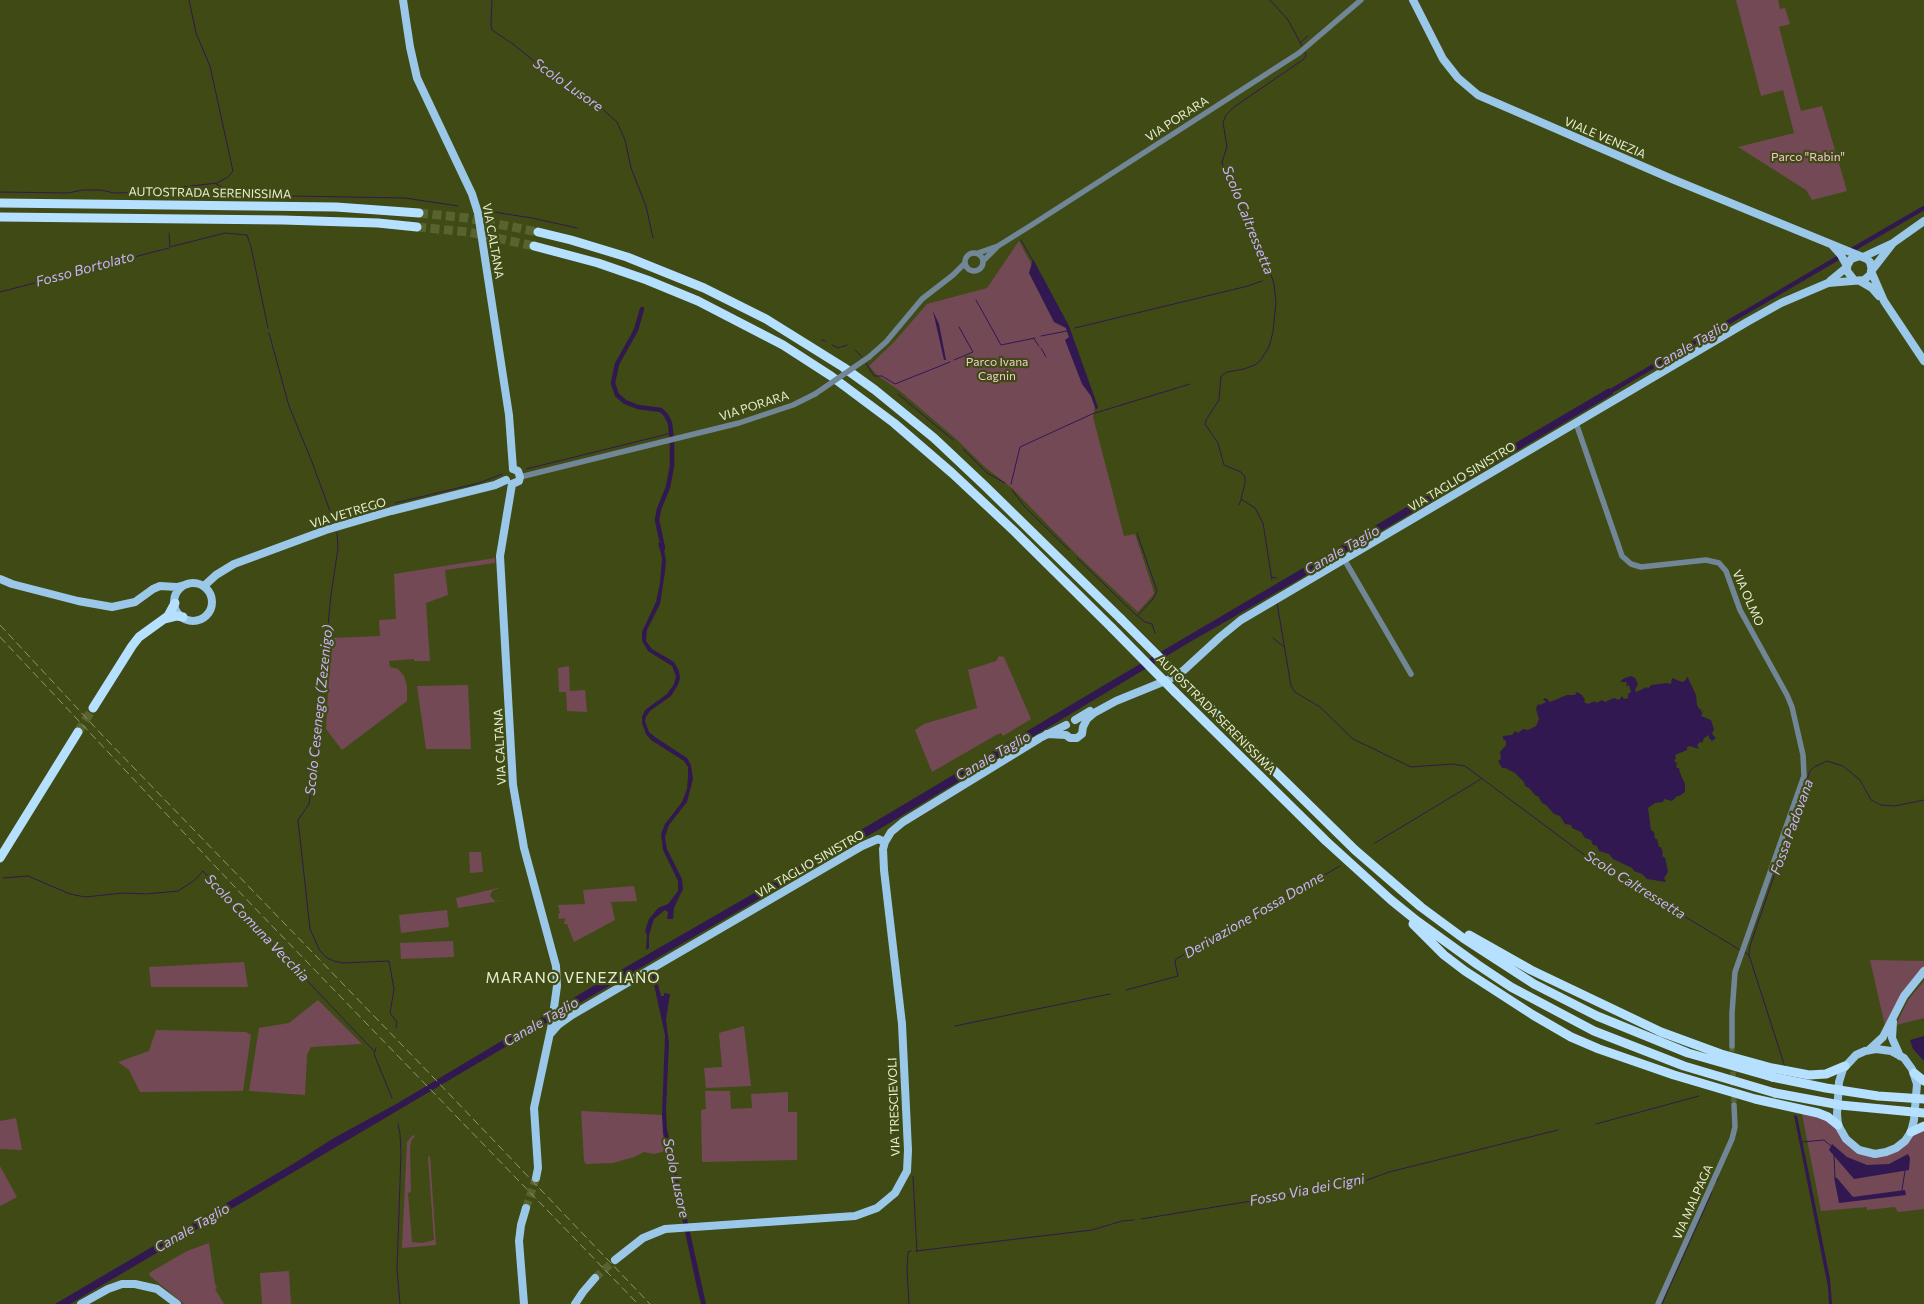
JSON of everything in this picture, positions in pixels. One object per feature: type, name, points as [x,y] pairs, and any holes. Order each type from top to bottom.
[{"type":"highway","name":"AUTOSTRADA SERENISSIMA","points":[[0,203],[336,207],[419,212]]},
{"type":"highway","name":"AUTOSTRADA SERENISSIMA","points":[[0,218],[283,220],[417,227]]},
{"type":"highway","name":"AUTOSTRADA SERENISSIMA","points":[[538,232],[627,257],[704,288],[766,320],[836,362],[875,390],[934,438],[985,486],[1310,807],[1388,879],[1421,907],[1463,938],[1534,984],[1597,1016],[1663,1044],[1721,1064],[1772,1073],[1843,1091],[1924,1099]]},
{"type":"highway","name":"AUTOSTRADA SERENISSIMA","points":[[534,246],[606,266],[698,301],[783,346],[831,376],[894,423],[1014,531],[1326,841],[1416,921],[1478,965],[1528,996],[1594,1031],[1656,1057],[1774,1092],[1840,1105],[1924,1113]]},
{"type":"highway","points":[[93,708],[132,646],[139,637],[165,619],[172,611],[175,602]]},
{"type":"highway","points":[[165,619],[177,616],[183,617]]},
{"type":"highway","points":[[0,858],[78,732]]},
{"type":"highway","points":[[1326,841],[1337,855],[1444,955],[1465,971],[1571,1038],[1674,1075],[1756,1099],[1821,1114],[1838,1125]]},
{"type":"highway","points":[[1388,879],[1457,928],[1531,970],[1661,1032],[1772,1073],[1826,1074],[1845,1066]]},
{"type":"highway","points":[[1914,1073],[1924,1081]]},
{"type":"highway","points":[[1911,1132],[1924,1126]]},
{"type":"main road","name":"VIA CALTANA","points":[[403,0],[417,78],[472,194],[478,213],[508,415],[513,469],[507,472],[509,482],[500,556],[513,785],[517,812],[533,882],[555,959],[559,1017]]},
{"type":"main road","name":"VIALE VENEZIA","points":[[1413,0],[1443,59],[1458,78],[1478,95],[1688,186],[1837,248],[1859,255]]},
{"type":"main road","points":[[1846,265],[1851,258],[1893,243],[1924,221]]},
{"type":"main road","points":[[1857,280],[1867,278],[1893,243]]},
{"type":"main road","points":[[1837,248],[1846,265],[1848,275],[1872,288],[1884,301],[1924,361]]},
{"type":"main road","points":[[1859,255],[1870,262],[1871,271],[1884,301]]},
{"type":"main road","name":"VIA TAGLIO SINISTRO","points":[[1828,283],[1846,265]]},
{"type":"main road","name":"VIA TAGLIO SINISTRO","points":[[1083,727],[1090,716],[1116,702],[1170,679],[1184,670],[1238,622],[1772,307],[1828,283],[1857,280]]},
{"type":"main road","points":[[509,482],[519,482],[518,471],[513,469]]},
{"type":"main road","name":"VIA VETREGO","points":[[204,586],[216,575],[234,564],[333,527],[509,482]]},
{"type":"main road","points":[[0,579],[78,602],[112,607],[135,602],[153,589],[164,586],[177,587],[194,583],[204,586],[212,597],[210,610],[204,617],[196,620],[183,617],[178,613],[171,591],[164,586]]},
{"type":"main road","points":[[175,602],[180,588],[188,584]]},
{"type":"main road","name":"VIA TAGLIO SINISTRO","points":[[1075,720],[1098,706],[1116,702]]},
{"type":"main road","points":[[1047,734],[1078,738],[1082,734],[1083,727],[1075,720],[1070,721],[1066,725],[1066,735]]},
{"type":"main road","name":"VIA TAGLIO SINISTRO","points":[[559,1017],[656,965],[862,846],[878,839],[885,842],[891,832],[903,822],[1047,734],[1066,725]]},
{"type":"main road","name":"VIA TRESCIEVOLI","points":[[615,1260],[643,1238],[653,1233],[676,1228],[855,1216],[864,1214],[882,1205],[895,1193],[906,1171],[908,1158],[904,1052],[899,992],[884,870],[883,849],[885,842]]},
{"type":"main road","points":[[1870,1049],[1886,1050],[1900,1056],[1910,1065],[1914,1073],[1917,1090],[1911,1132],[1905,1141],[1896,1148],[1880,1153],[1869,1153],[1859,1150],[1849,1144],[1842,1135],[1836,1114],[1839,1082],[1845,1066],[1856,1055],[1870,1049],[1883,1037],[1895,1012],[1913,983],[1924,971]]},
{"type":"main road","points":[[1895,1012],[1891,1034],[1900,1056]]},
{"type":"main road","points":[[536,1178],[538,1168],[534,1108],[551,1033],[559,1017]]},
{"type":"main road","points":[[524,1304],[519,1241],[526,1208]]},
{"type":"main road","points":[[575,1304],[595,1278]]},
{"type":"main road","points":[[81,1304],[108,1289],[128,1284],[157,1289],[177,1304]]},
{"type":"street","name":"VIA PORARA","points":[[520,477],[739,423],[786,408],[815,394],[869,356],[890,338],[922,299],[953,276],[965,264],[968,255],[972,253],[978,254],[998,246],[1302,51],[1361,0]]},
{"type":"street","name":"VIA PORARA","points":[[953,276],[969,269],[977,270],[998,246]]},
{"type":"street","points":[[978,254],[983,261]]},
{"type":"street","points":[[965,264],[969,269]]},
{"type":"street","name":"VIA OLMO","points":[[1576,423],[1622,556],[1630,564],[1641,568],[1706,560],[1719,563],[1726,571],[1740,610],[1789,699],[1802,752],[1804,772],[1740,955],[1732,987],[1732,1046]]},
{"type":"street","points":[[1344,559],[1411,674]]},
{"type":"street","name":"VIA MALPAGA","points":[[1658,1304],[1732,1139],[1734,1105]]},
{"type":"green space","name":"Parco \"Rabin\"","points":[[1736,0],[1778,0],[1780,9],[1785,8],[1790,24],[1779,27],[1801,111],[1822,106],[1847,191],[1812,200],[1806,190],[1738,147],[1794,133],[1783,90],[1761,96]]},
{"type":"green space","name":"Parco Ivana Cagnin","points":[[1019,241],[1066,329],[1095,407],[1093,417],[1124,536],[1135,534],[1153,589],[1154,594],[1138,612],[1078,556],[1013,489],[985,467],[955,438],[900,391],[877,375],[869,366],[894,342],[927,304],[987,288]]},
{"type":"green space","points":[[495,558],[495,563],[445,570],[448,595],[426,603],[430,661],[414,661],[414,659],[389,661],[390,667],[398,669],[404,676],[407,686],[407,701],[342,750],[326,729],[331,638],[380,636],[379,620],[396,619],[394,574]]},
{"type":"green space","points":[[999,656],[1004,657],[1031,719],[1003,736],[1001,733],[996,735],[932,772],[915,730],[924,724],[977,708],[968,670],[996,661]]},
{"type":"green space","points":[[569,666],[570,691],[585,690],[587,712],[567,711],[566,692],[559,692],[558,668]]},
{"type":"green space","points":[[468,685],[471,749],[426,749],[417,686]]},
{"type":"green space","points":[[469,852],[481,852],[483,872],[470,873]]},
{"type":"green space","points":[[634,886],[637,901],[611,902],[615,920],[574,942],[567,924],[564,924],[565,918],[559,919],[558,905],[585,904],[583,890]]},
{"type":"green space","points":[[502,887],[492,891],[490,896],[495,901],[505,900],[458,908],[456,898]]},
{"type":"green space","points":[[447,910],[449,927],[401,933],[399,915]]},
{"type":"green space","points":[[453,941],[454,957],[401,959],[400,943]]},
{"type":"green space","points":[[1870,960],[1924,961],[1924,969],[1899,999],[1885,1026]]},
{"type":"green space","points":[[244,962],[248,987],[151,987],[149,967]]},
{"type":"green space","points":[[1924,981],[1924,1018],[1896,1025],[1908,1000]]},
{"type":"green space","points":[[318,1000],[362,1044],[311,1047],[307,1055],[305,1095],[249,1091],[259,1028],[289,1023]]},
{"type":"green space","points":[[744,1026],[751,1086],[706,1088],[704,1068],[722,1067],[719,1033]]},
{"type":"green space","points":[[156,1030],[246,1032],[251,1035],[243,1091],[140,1092],[129,1070],[118,1062],[149,1051]]},
{"type":"green space","points":[[705,1091],[730,1091],[731,1109],[752,1108],[751,1094],[788,1092],[788,1112],[797,1112],[797,1160],[702,1162],[701,1110],[706,1109]]},
{"type":"green space","points":[[1801,1109],[1817,1113],[1835,1126],[1845,1141],[1877,1155],[1914,1135],[1924,1127],[1924,1209],[1898,1212],[1895,1207],[1867,1210],[1867,1207],[1821,1211]]},
{"type":"green space","points":[[581,1111],[662,1115],[666,1151],[654,1154],[644,1152],[613,1163],[586,1164],[584,1161]]},
{"type":"green space","points":[[16,1118],[22,1150],[0,1149],[0,1121]]},
{"type":"green space","points":[[413,1135],[415,1136],[411,1141],[410,1148],[411,1192],[408,1193],[412,1242],[422,1243],[434,1240],[428,1157],[430,1156],[436,1245],[402,1248],[407,1142]]},
{"type":"green space","points":[[0,1166],[17,1197],[0,1206]]},
{"type":"green space","points":[[209,1243],[217,1288],[215,1289],[224,1304],[184,1304],[150,1276],[149,1273],[187,1251]]},
{"type":"green space","points":[[289,1271],[291,1304],[262,1304],[260,1273]]},
{"type":"water","points":[[1033,259],[1069,326],[1098,407],[1096,410],[1091,396],[1082,384],[1065,340],[1069,337],[1066,328],[1054,322],[1029,273]]},
{"type":"water","points":[[933,311],[939,324],[946,360],[944,360]]},
{"type":"water","points":[[1609,388],[1613,394],[1190,642],[878,830],[578,1004],[70,1304],[55,1304],[334,1138],[398,1103]]},
{"type":"water","points":[[658,543],[662,543],[664,549],[665,572],[660,604],[647,630],[646,641],[652,649],[674,662],[679,671],[680,678],[671,696],[650,711],[645,721],[649,732],[687,758],[691,765],[693,779],[687,802],[669,825],[665,837],[667,849],[682,879],[683,889],[674,908],[673,919],[667,919],[668,912],[665,910],[654,919],[649,935],[649,948],[646,950],[647,935],[645,931],[649,919],[658,908],[668,904],[678,891],[678,881],[663,850],[661,834],[665,824],[682,802],[687,789],[688,777],[688,767],[684,761],[651,740],[646,734],[642,723],[645,710],[667,694],[674,684],[676,676],[672,666],[648,651],[642,641],[642,632],[656,602],[660,583],[662,558]]},
{"type":"water","points":[[1631,676],[1635,678],[1638,684],[1636,692],[1647,687],[1648,689],[1651,685],[1671,684],[1672,678],[1682,682],[1686,680],[1686,677],[1688,678],[1696,695],[1697,705],[1701,712],[1703,711],[1701,716],[1711,720],[1714,729],[1712,734],[1716,738],[1712,741],[1709,735],[1704,738],[1702,743],[1700,742],[1697,745],[1699,749],[1690,746],[1687,747],[1687,750],[1675,755],[1676,759],[1674,760],[1685,784],[1685,792],[1672,801],[1664,799],[1663,802],[1655,803],[1648,808],[1651,830],[1654,832],[1655,839],[1657,839],[1659,847],[1661,847],[1662,856],[1666,862],[1668,872],[1664,878],[1666,882],[1647,879],[1632,868],[1613,859],[1609,854],[1599,851],[1591,840],[1585,838],[1581,832],[1572,828],[1571,825],[1565,824],[1560,816],[1554,814],[1542,803],[1538,796],[1525,786],[1524,782],[1515,773],[1502,768],[1498,761],[1501,759],[1500,752],[1506,745],[1503,736],[1512,735],[1515,731],[1518,733],[1523,729],[1528,730],[1536,726],[1539,719],[1536,709],[1538,704],[1546,702],[1543,699],[1546,698],[1550,702],[1567,695],[1575,695],[1577,692],[1582,695],[1585,700],[1584,702],[1588,704],[1602,700],[1605,702],[1614,698],[1619,700],[1622,696],[1624,699],[1628,698],[1628,694],[1631,692],[1629,685],[1626,686],[1627,682],[1620,682]]},
{"type":"water","points":[[654,970],[661,996],[664,996],[664,993],[670,994],[666,1020],[669,1043],[667,1129],[706,1304],[701,1304],[676,1190],[668,1163],[663,1133],[665,1035],[651,971]]},
{"type":"water","points":[[1924,1036],[1924,1061],[1913,1049],[1910,1040]]},
{"type":"water","points":[[1794,1115],[1797,1116],[1810,1179],[1830,1279],[1832,1304],[1829,1304],[1828,1287]]},
{"type":"water","points":[[1832,1144],[1847,1157],[1867,1165],[1889,1164],[1908,1154],[1910,1158],[1909,1170],[1854,1179],[1829,1150]]},
{"type":"water","points":[[1834,1177],[1853,1197],[1905,1190],[1906,1195],[1839,1203]]},
{"type":"waterway","name":"Scolo Cesenego (Zezenigo)","points":[[169,194],[169,190],[173,188],[217,183],[228,177],[233,171],[210,66],[196,33],[189,0]]},
{"type":"waterway","name":"Scolo Lusore","points":[[492,0],[492,30],[513,44],[576,95],[598,105],[617,122],[625,140],[631,168],[646,206],[653,238]]},
{"type":"waterway","name":"Scolo Caltressetta","points":[[1270,0],[1288,20],[1302,46]]},
{"type":"waterway","points":[[1301,42],[1308,36]]},
{"type":"waterway","name":"Scolo Caltressetta","points":[[1272,580],[1263,523],[1255,508],[1241,499],[1245,477],[1241,472],[1224,465],[1218,443],[1205,424],[1219,400],[1221,376],[1227,372],[1255,365],[1269,347],[1273,332],[1276,302],[1274,284],[1268,265],[1223,166],[1222,162],[1227,147],[1223,122],[1226,115],[1234,107],[1304,59],[1306,56],[1305,52]]},
{"type":"waterway","points":[[216,184],[226,189]]},
{"type":"waterway","name":"Fosso Bortolato","points":[[0,192],[68,193],[83,190],[101,190],[114,193],[162,192]]},
{"type":"waterway","points":[[232,193],[237,195],[405,198],[458,206]]},
{"type":"waterway","name":"Canale Taglio","points":[[1850,251],[1924,208]]},
{"type":"waterway","points":[[487,211],[577,228]]},
{"type":"waterway","name":"Scolo Cesenego (Zezenigo)","points":[[169,233],[170,247],[225,233],[247,235],[268,328]]},
{"type":"waterway","points":[[1021,240],[1033,261]]},
{"type":"waterway","name":"Fosso Bortolato","points":[[0,292],[169,248]]},
{"type":"waterway","name":"Canale Taglio","points":[[1606,394],[1843,255]]},
{"type":"waterway","points":[[1075,328],[1262,281]]},
{"type":"waterway","points":[[976,300],[1001,345],[1035,338]]},
{"type":"waterway","name":"Scolo Lusore","points":[[642,309],[636,330],[617,364],[613,383],[617,395],[625,402],[638,407],[661,410],[670,423],[672,466],[668,487],[659,509],[657,520],[663,548]]},
{"type":"waterway","points":[[954,360],[973,352],[959,327]]},
{"type":"waterway","points":[[1041,336],[1067,331]]},
{"type":"waterway","name":"Scolo Cesenego (Zezenigo)","points":[[269,333],[289,406],[334,522]]},
{"type":"waterway","points":[[1034,339],[1039,346]]},
{"type":"waterway","points":[[832,345],[838,348],[847,345]]},
{"type":"waterway","points":[[1041,348],[1046,357]]},
{"type":"waterway","points":[[855,350],[862,357]]},
{"type":"waterway","points":[[866,363],[874,376],[882,376],[895,384],[950,362]]},
{"type":"waterway","points":[[1011,484],[1020,447],[1092,414],[1190,384]]},
{"type":"waterway","points":[[898,394],[953,440]]},
{"type":"waterway","points":[[526,469],[672,433]]},
{"type":"waterway","points":[[963,449],[987,473],[1005,483]]},
{"type":"waterway","points":[[395,503],[479,483],[502,474]]},
{"type":"waterway","points":[[1012,490],[1025,507],[1069,550]]},
{"type":"waterway","name":"Scolo Caltressetta","points":[[1239,505],[1241,500]]},
{"type":"waterway","name":"Scolo Cesenego (Zezenigo)","points":[[337,533],[338,548],[331,595],[314,770],[309,804],[298,820],[310,929],[320,951],[327,958],[334,961],[343,963],[389,961],[394,989],[390,1013],[397,1022],[396,1028]]},
{"type":"waterway","points":[[1137,533],[1157,591],[1153,599],[1138,615]]},
{"type":"waterway","points":[[1077,558],[1136,615],[1145,622],[1152,624],[1155,633]]},
{"type":"waterway","name":"Scolo Caltressetta","points":[[1272,577],[1277,578]]},
{"type":"waterway","name":"Scolo Caltressetta","points":[[1277,603],[1291,686],[1295,692],[1320,707],[1353,739],[1411,767],[1452,764],[1465,766],[1590,859],[1740,950]]},
{"type":"waterway","points":[[1273,638],[1284,647]]},
{"type":"waterway","name":"Fossa Padovana","points":[[1749,955],[1750,946],[1810,771],[1814,767],[1827,761],[1843,766],[1860,780],[1871,800],[1881,805],[1895,806],[1924,800]]},
{"type":"waterway","name":"Derivazione Fossa Donne","points":[[1375,843],[1481,779]]},
{"type":"waterway","name":"Derivazione Fossa Donne","points":[[1126,990],[1178,976],[1176,959],[1340,866]]},
{"type":"waterway","name":"Scolo Comuna Vecchia","points":[[3,878],[28,876],[70,894],[85,897],[123,893],[146,894],[178,891],[195,880],[203,871],[374,1051]]},
{"type":"waterway","name":"Scolo Caltressetta","points":[[1744,952],[1749,955],[1785,1067]]},
{"type":"waterway","name":"Derivazione Fossa Donne","points":[[955,1026],[1110,994]]},
{"type":"waterway","name":"Scolo Cesenego (Zezenigo)","points":[[376,1048],[374,1054],[392,1098]]},
{"type":"waterway","name":"Fosso Via dei Cigni","points":[[1596,1124],[1699,1096]]},
{"type":"waterway","name":"Scolo Cesenego (Zezenigo)","points":[[398,1124],[401,1154],[397,1269],[400,1304]]},
{"type":"waterway","name":"Fosso Via dei Cigni","points":[[1141,1219],[1356,1184],[1389,1172],[1558,1130]]},
{"type":"waterway","points":[[1802,1142],[1824,1140],[1831,1146]]},
{"type":"waterway","points":[[1834,1155],[1835,1177]]},
{"type":"waterway","points":[[1902,1190],[1905,1171]]},
{"type":"waterway","name":"Derivazione Fossa Donne","points":[[913,1176],[917,1252]]},
{"type":"waterway","points":[[1717,1181],[1718,1177]]},
{"type":"waterway","points":[[1662,1304],[1712,1192]]},
{"type":"waterway","name":"Fosso Via dei Cigni","points":[[916,1251],[1092,1230],[1122,1221],[1134,1220]]},
{"type":"waterway","name":"Fosso Via dei Cigni","points":[[909,1304],[907,1270],[908,1252],[911,1251]]},
{"type":"tunnel","points":[[419,213],[467,218],[538,232]]},
{"type":"tunnel","points":[[417,227],[468,232],[534,246]]},
{"type":"tunnel","points":[[78,732],[93,708]]},
{"type":"tunnel","points":[[1732,1046],[1734,1105]]},
{"type":"tunnel","points":[[526,1208],[536,1178]]},
{"type":"tunnel","points":[[595,1278],[615,1260]]},
{"type":"railway","points":[[0,625],[105,738],[650,1304]]},
{"type":"railway","points":[[0,637],[248,901],[638,1304]]},
{"type":"district","name":"MARANO VENEZIANO","points":[[573,978]]}]
